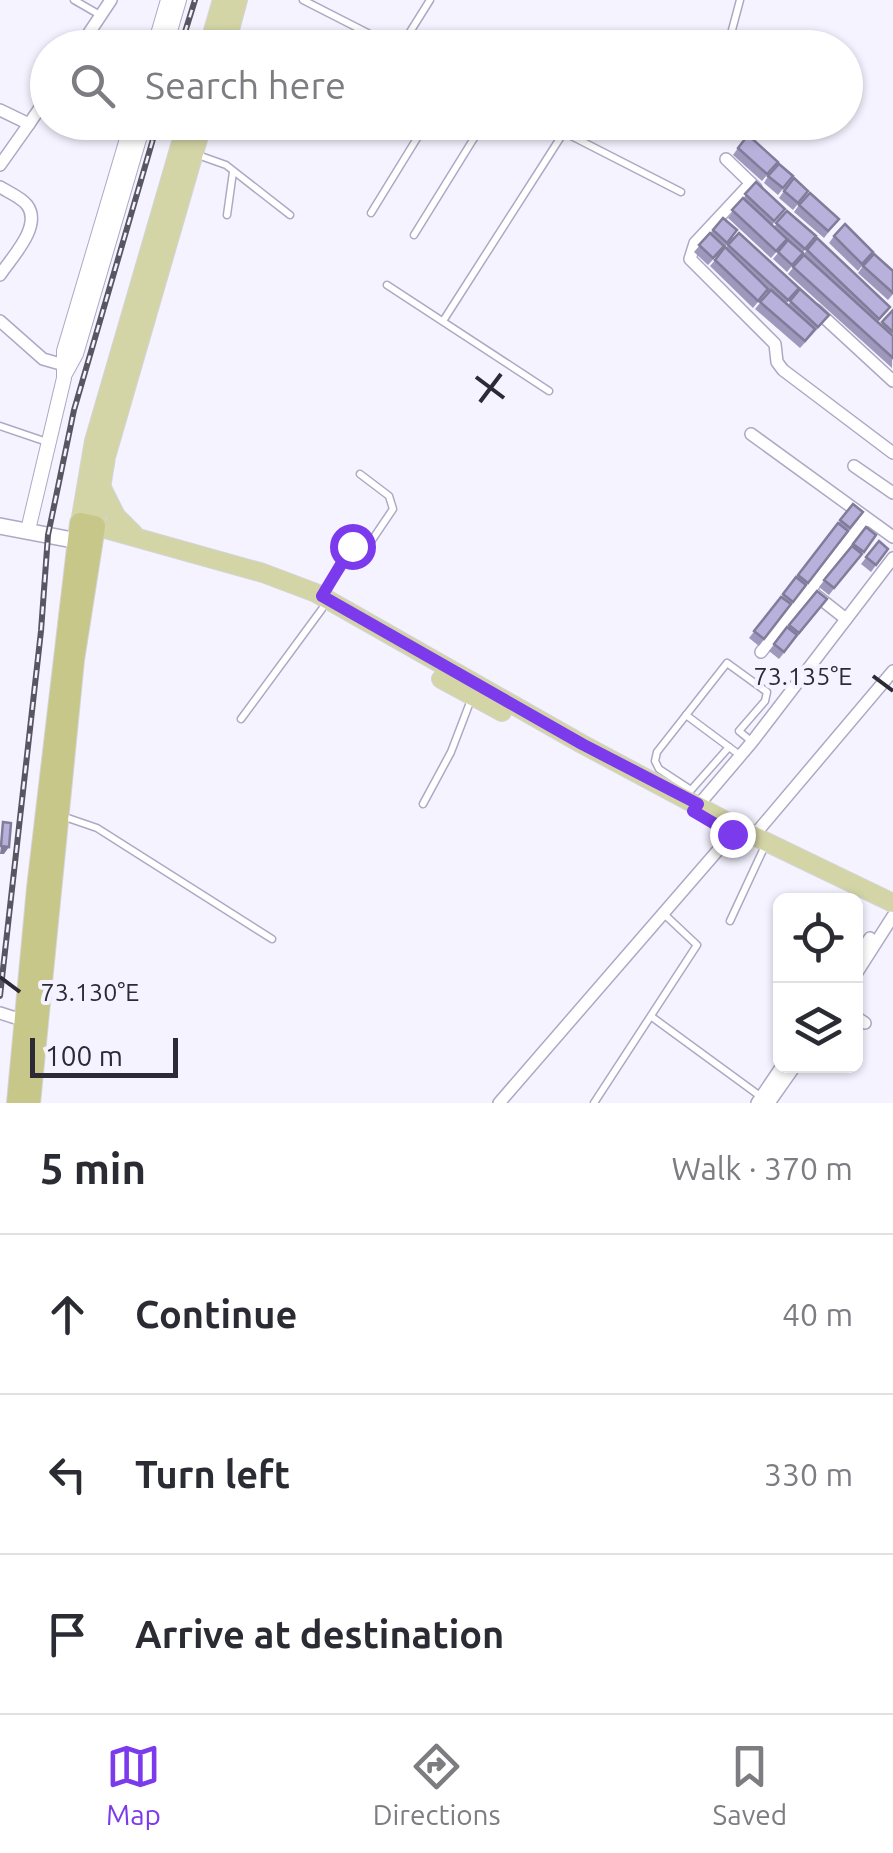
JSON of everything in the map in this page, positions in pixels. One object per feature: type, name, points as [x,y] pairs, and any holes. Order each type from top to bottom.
[{"type":"highway","points":[[30,1103],[85,532]]},
{"type":"highway","points":[[17,1103],[85,532]]},
{"type":"main road","points":[[213,30],[222,0]]},
{"type":"main road","points":[[229,30],[238,0]]},
{"type":"main road","points":[[85,532],[94,441],[182,140]]},
{"type":"main road","points":[[85,532],[198,140]]},
{"type":"main road","points":[[101,485],[116,516],[139,538]]},
{"type":"main road","points":[[0,526],[139,538],[263,574],[472,697],[696,808]]},
{"type":"main road","points":[[85,532],[295,594],[582,744],[749,840],[891,907]]},
{"type":"street","points":[[90,30],[111,0]]},
{"type":"street","points":[[159,30],[168,0]]},
{"type":"street","points":[[171,30],[180,0]]},
{"type":"street","points":[[0,110],[29,124],[0,165]]},
{"type":"street","points":[[28,530],[64,371],[64,351],[127,140]]},
{"type":"street","points":[[64,371],[76,354],[139,140]]},
{"type":"street","points":[[726,160],[765,197]]},
{"type":"street","points":[[751,183],[691,248],[692,262],[771,339],[783,370],[893,453]]},
{"type":"street","points":[[0,187],[26,204],[32,216],[30,229],[0,275]]},
{"type":"street","points":[[717,220],[732,233]]},
{"type":"street","points":[[805,300],[893,381]]},
{"type":"street","points":[[0,320],[43,360],[64,371]]},
{"type":"street","points":[[750,434],[893,537]]},
{"type":"street","points":[[854,466],[893,493]]},
{"type":"street","points":[[761,652],[866,519]]},
{"type":"street","points":[[696,808],[741,756],[893,558]]},
{"type":"street","points":[[810,590],[846,618]]},
{"type":"street","points":[[499,1103],[509,1098],[664,914],[749,840],[893,671]]},
{"type":"street","points":[[863,949],[891,907]]},
{"type":"street","points":[[863,961],[891,907]]},
{"type":"street","points":[[0,1013],[24,1020]]},
{"type":"street","points":[[766,1101],[779,1073]]},
{"type":"street","points":[[766,1101],[788,1073]]},
{"type":"lane","points":[[74,0],[100,15]]},
{"type":"lane","points":[[303,0],[362,30]]},
{"type":"lane","points":[[410,30],[430,0]]},
{"type":"lane","points":[[732,30],[740,0]]},
{"type":"lane","points":[[371,213],[416,140]]},
{"type":"lane","points":[[414,235],[473,140]]},
{"type":"lane","points":[[443,322],[559,140]]},
{"type":"lane","points":[[580,140],[681,192]]},
{"type":"lane","points":[[194,154],[222,163],[290,215]]},
{"type":"lane","points":[[227,215],[234,172]]},
{"type":"lane","points":[[387,285],[549,391]]},
{"type":"lane","points":[[0,426],[48,443]]},
{"type":"lane","points":[[241,720],[310,626],[349,548],[370,543],[393,509],[392,500],[360,474]]},
{"type":"lane","points":[[729,747],[696,786],[688,790],[659,769],[654,760],[722,667],[730,663],[767,692],[765,701],[739,731],[752,742]]},
{"type":"lane","points":[[423,804],[451,752],[472,697]]},
{"type":"lane","points":[[686,715],[741,756]]},
{"type":"lane","points":[[58,814],[97,828],[272,939]]},
{"type":"lane","points":[[730,921],[749,840]]},
{"type":"lane","points":[[594,1103],[697,944],[664,914]]},
{"type":"lane","points":[[652,1017],[766,1101]]},
{"type":"building","points":[[744,140],[754,140],[778,162],[767,174],[738,148]]},
{"type":"building","points":[[779,164],[793,176],[783,188],[768,176]]},
{"type":"building","points":[[794,178],[808,191],[798,203],[784,191]]},
{"type":"building","points":[[756,182],[785,209],[774,221],[745,194]]},
{"type":"building","points":[[810,193],[839,219],[828,231],[799,205]]},
{"type":"building","points":[[743,198],[787,239],[776,251],[732,210]]},
{"type":"building","points":[[787,211],[816,236],[805,249],[776,223]]},
{"type":"building","points":[[723,218],[737,230],[727,243],[713,230]]},
{"type":"building","points":[[845,224],[873,252],[862,264],[834,236]]},
{"type":"building","points":[[710,233],[724,246],[713,258],[699,245]]},
{"type":"building","points":[[739,233],[799,288],[788,300],[728,245]]},
{"type":"building","points":[[817,238],[890,307],[879,319],[807,250]]},
{"type":"building","points":[[788,240],[803,253],[792,265],[778,252]]},
{"type":"building","points":[[725,247],[768,289],[758,301],[715,260]]},
{"type":"building","points":[[874,254],[893,271],[893,293],[863,266]]},
{"type":"building","points":[[804,255],[893,336],[893,358],[793,267]]},
{"type":"building","points":[[800,289],[829,315],[818,327],[790,301]]},
{"type":"building","points":[[771,290],[815,329],[805,341],[760,302]]},
{"type":"building","points":[[893,310],[893,332],[882,322]]},
{"type":"building","points":[[853,504],[863,512],[850,528],[840,520]]},
{"type":"building","points":[[838,523],[848,531],[808,583],[798,575]]},
{"type":"building","points":[[866,527],[876,535],[864,552],[853,544]]},
{"type":"building","points":[[879,541],[888,549],[876,565],[866,557]]},
{"type":"building","points":[[852,546],[862,554],[834,588],[824,580]]},
{"type":"building","points":[[796,577],[806,585],[793,602],[783,594]]},
{"type":"building","points":[[817,591],[827,599],[799,633],[789,625]]},
{"type":"building","points":[[781,597],[791,604],[764,639],[754,631]]},
{"type":"building","points":[[787,627],[797,635],[784,652],[774,644]]},
{"type":"building","points":[[3,822],[11,823],[9,847],[1,846]]},
{"type":"railway","points":[[186,30],[195,0]]},
{"type":"railway","points":[[0,996],[48,535],[74,410],[153,140]]},
{"type":"route","points":[[352,546],[322,596],[582,744],[698,804],[693,811],[732,834]]}]
